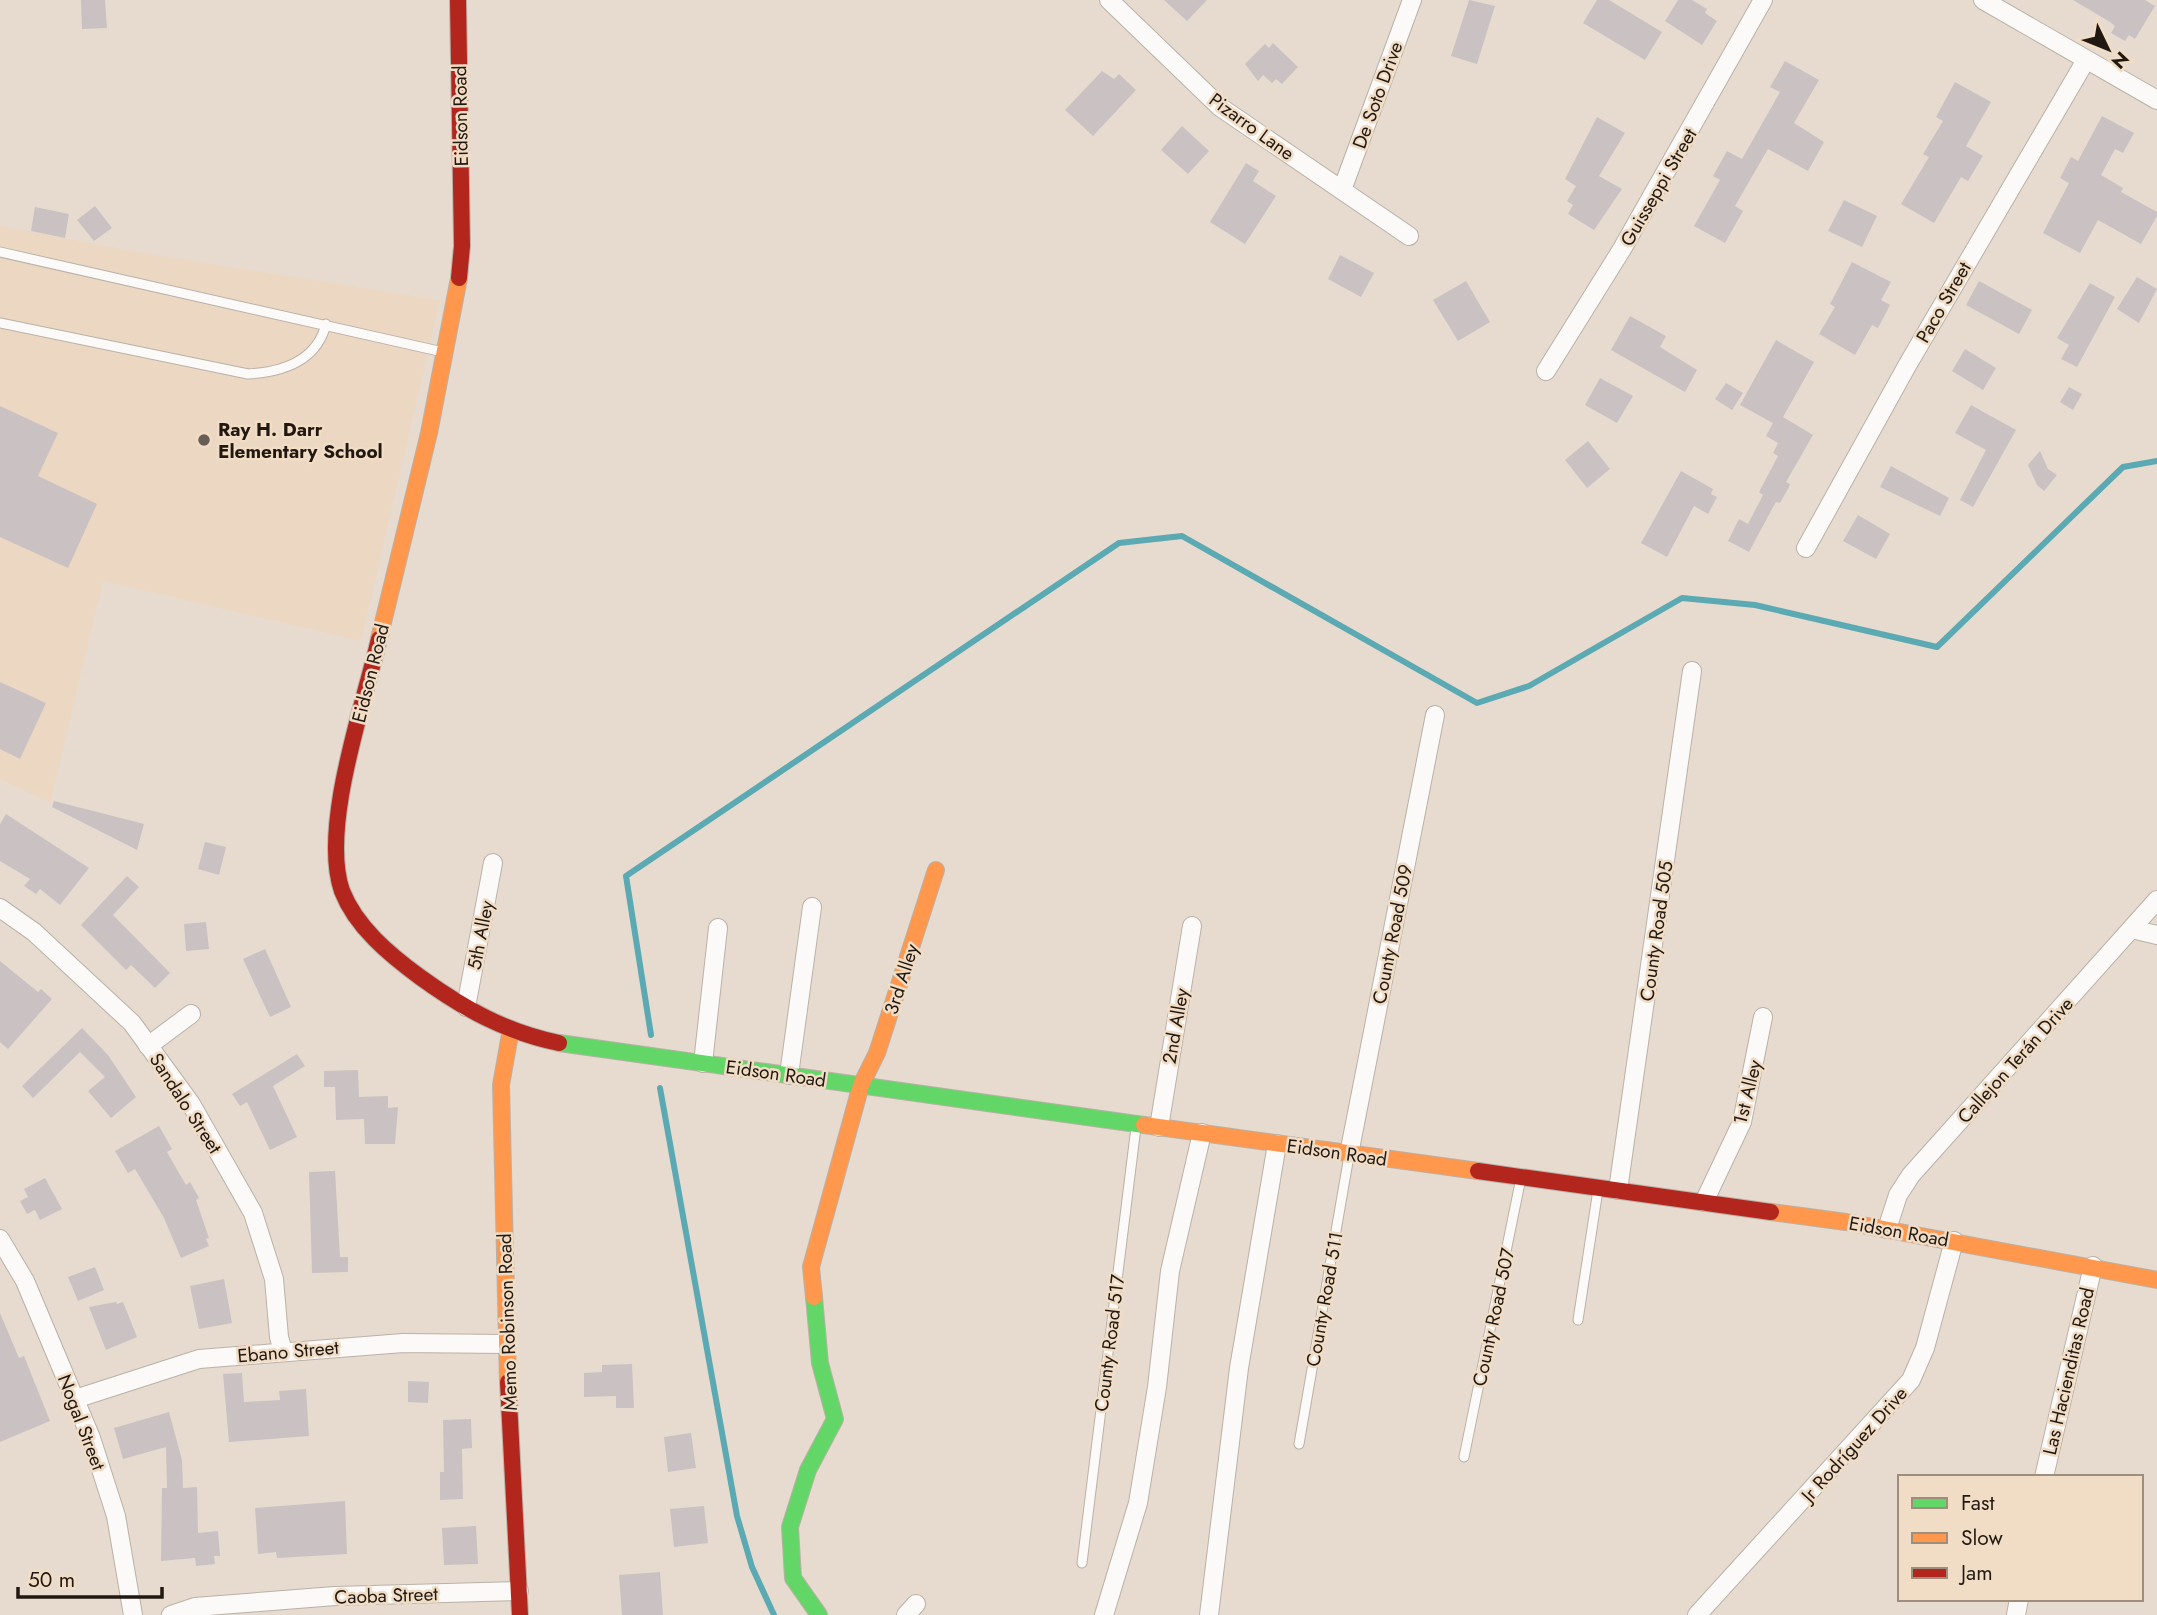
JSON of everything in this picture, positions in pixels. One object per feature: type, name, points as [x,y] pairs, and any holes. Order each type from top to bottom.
[{"type":"street","name":"Eidson Road","points":[[458,0],[462,246],[457,298],[429,433],[342,789],[336,853],[343,892],[362,926],[386,950],[466,1007],[510,1029],[569,1045],[1704,1202],[1886,1229],[2157,1280]]},
{"type":"street","name":"Pizarro Lane","points":[[1109,0],[1220,107],[1409,236]]},
{"type":"street","name":"De Soto Drive","points":[[1342,190],[1412,0]]},
{"type":"street","name":"Guisseppi Street","points":[[1546,371],[1628,239],[1763,0]]},
{"type":"street","points":[[1983,0],[2157,100]]},
{"type":"street","name":"Paco Street","points":[[1805,548],[1927,330],[2086,60]]},
{"type":"street","name":"County Road 505","points":[[1618,1190],[1692,671]]},
{"type":"street","name":"County Road 509","points":[[1349,1154],[1434,715]]},
{"type":"street","name":"5th Alley","points":[[466,1007],[493,863]]},
{"type":"street","name":"3rd Alley","points":[[819,1615],[793,1578],[790,1527],[808,1470],[835,1419],[820,1363],[811,1267],[861,1085],[877,1054],[936,870]]},
{"type":"street","name":"Callejon Terán Drive","points":[[1886,1229],[1898,1195],[1911,1175],[2157,900]]},
{"type":"street","points":[[789,1075],[812,907]]},
{"type":"street","name":"Sandalo Street","points":[[0,908],[54,950],[132,1023],[191,1104],[253,1213],[274,1279],[283,1352]]},
{"type":"street","name":"2nd Alley","points":[[1159,1127],[1192,926]]},
{"type":"street","points":[[703,1063],[719,928]]},
{"type":"street","points":[[2132,929],[2157,935]]},
{"type":"street","points":[[148,1046],[191,1014]]},
{"type":"street","name":"1st Alley","points":[[1704,1202],[1742,1122],[1763,1017]]},
{"type":"street","name":"Memo Robinson Road","points":[[510,1029],[501,1085],[507,1344],[520,1615]]},
{"type":"street","points":[[1104,1615],[1138,1503],[1157,1387],[1170,1271],[1202,1133]]},
{"type":"street","points":[[1209,1615],[1239,1368],[1277,1144]]},
{"type":"street","name":"Nogal Street","points":[[0,1240],[24,1281],[75,1399],[116,1516],[133,1615]]},
{"type":"street","name":"Jr Rodríguez Drive","points":[[1697,1615],[1911,1380],[1925,1348],[1954,1241]]},
{"type":"street","name":"Las Hacienditas Road","points":[[2044,1475],[2093,1266]]},
{"type":"street","name":"Ebano Street","points":[[75,1399],[199,1359],[404,1343],[507,1344]]},
{"type":"street","name":"Caoba Street","points":[[171,1615],[195,1607],[335,1596],[519,1591]]},
{"type":"lane","points":[[0,252],[444,352]]},
{"type":"lane","points":[[0,323],[248,374],[267,373],[305,358],[317,347],[326,324]]},
{"type":"lane","name":"County Road 517","points":[[1082,1563],[1136,1123]]},
{"type":"lane","name":"County Road 511","points":[[1299,1444],[1349,1154]]},
{"type":"lane","name":"County Road 507","points":[[1464,1457],[1521,1177]]},
{"type":"lane","points":[[1578,1320],[1598,1187]]},
{"type":"shaded area","name":"Ray H. Darr Elementary School","points":[[0,226],[143,253],[440,300],[361,641],[103,581],[50,803],[0,779]]},
{"type":"building","points":[[81,0],[105,0],[107,28],[82,29]]},
{"type":"building","points":[[1164,0],[1207,0],[1187,21]]},
{"type":"building","points":[[1469,0],[1495,6],[1477,64],[1451,56]]},
{"type":"building","points":[[1597,0],[1609,0],[1662,32],[1645,60],[1583,23]]},
{"type":"building","points":[[1678,0],[1692,0],[1707,9],[1705,13],[1717,21],[1702,45],[1665,21]]},
{"type":"building","points":[[2073,0],[2145,0],[2155,6],[2135,39],[2129,35],[2125,41],[2111,33],[2115,26],[2110,22]]},
{"type":"building","points":[[1273,43],[1298,67],[1282,84],[1276,79],[1272,83],[1263,75],[1258,81],[1245,64],[1265,44],[1269,48]]},
{"type":"building","points":[[1785,61],[1819,80],[1794,123],[1824,142],[1808,171],[1768,149],[1735,206],[1743,211],[1725,243],[1694,226],[1720,180],[1713,176],[1727,151],[1742,159],[1780,92],[1770,87]]},
{"type":"building","points":[[1102,71],[1114,79],[1119,74],[1136,90],[1093,136],[1065,110]]},
{"type":"building","points":[[1955,82],[1991,102],[1966,146],[1983,156],[1968,181],[1961,177],[1934,223],[1901,204],[1929,157],[1923,154],[1943,121],[1936,117]]},
{"type":"building","points":[[2102,116],[2134,133],[2123,153],[2115,149],[2101,175],[2123,188],[2121,192],[2157,212],[2157,216],[2141,244],[2098,220],[2080,253],[2043,233],[2069,183],[2060,178],[2071,157],[2078,161]]},
{"type":"building","points":[[1597,117],[1625,133],[1599,176],[1622,189],[1594,230],[1568,214],[1573,205],[1567,201],[1576,186],[1565,179]]},
{"type":"building","points":[[1182,126],[1209,151],[1188,174],[1161,150]]},
{"type":"building","points":[[1246,163],[1259,171],[1253,181],[1276,196],[1245,244],[1210,222]]},
{"type":"building","points":[[1844,200],[1877,216],[1862,247],[1828,231]]},
{"type":"building","points":[[95,206],[112,228],[94,241],[77,220]]},
{"type":"building","points":[[35,207],[69,214],[65,238],[31,231]]},
{"type":"building","points":[[1340,255],[1374,273],[1361,297],[1328,279]]},
{"type":"building","points":[[1852,262],[1891,282],[1881,300],[1890,305],[1878,328],[1872,325],[1855,355],[1819,334],[1835,307],[1830,304]]},
{"type":"building","points":[[2137,277],[2157,289],[2139,323],[2117,309]]},
{"type":"building","points":[[1466,281],[1490,322],[1458,341],[1433,300]]},
{"type":"building","points":[[1979,281],[2032,310],[2019,334],[1966,305]]},
{"type":"building","points":[[2090,283],[2115,297],[2077,367],[2061,359],[2069,345],[2057,338]]},
{"type":"building","points":[[1630,316],[1666,336],[1660,347],[1697,370],[1685,392],[1611,350]]},
{"type":"building","points":[[1776,340],[1814,362],[1783,417],[1813,435],[1786,482],[1790,484],[1789,487],[1780,503],[1776,502],[1749,552],[1728,541],[1739,519],[1748,524],[1763,495],[1759,492],[1778,456],[1773,453],[1778,443],[1766,436],[1773,423],[1740,405]]},
{"type":"building","points":[[1965,349],[1996,368],[1983,390],[1952,371]]},
{"type":"building","points":[[1600,378],[1633,396],[1617,423],[1585,405]]},
{"type":"building","points":[[1726,383],[1743,393],[1732,410],[1715,399]]},
{"type":"building","points":[[2069,387],[2082,394],[2073,410],[2060,402]]},
{"type":"building","points":[[1971,405],[2016,430],[1973,507],[1960,500],[1986,450],[1955,433]]},
{"type":"building","points":[[0,406],[58,433],[38,476],[97,504],[68,568],[0,537]]},
{"type":"building","points":[[1588,441],[1610,469],[1587,488],[1565,460]]},
{"type":"building","points":[[2040,451],[2048,469],[2057,475],[2044,491],[2037,485],[2028,465]]},
{"type":"building","points":[[1891,466],[1949,498],[1940,516],[1880,487]]},
{"type":"building","points":[[1681,471],[1713,489],[1711,494],[1717,497],[1708,514],[1694,506],[1667,557],[1641,543]]},
{"type":"building","points":[[1858,515],[1890,534],[1876,559],[1843,541]]},
{"type":"building","points":[[0,682],[46,703],[20,759],[0,749]]},
{"type":"building","points":[[54,801],[144,824],[137,850],[52,807]]},
{"type":"building","points":[[6,814],[89,868],[60,905],[40,889],[36,894],[24,886],[30,879],[0,861],[0,824]]},
{"type":"building","points":[[205,842],[226,847],[219,875],[198,869]]},
{"type":"building","points":[[127,876],[139,887],[113,915],[170,973],[155,988],[131,965],[126,970],[81,925]]},
{"type":"building","points":[[206,922],[209,949],[186,951],[184,924]]},
{"type":"building","points":[[265,949],[291,1007],[270,1017],[243,959]]},
{"type":"building","points":[[0,961],[38,992],[41,989],[52,999],[8,1049],[0,1042]]},
{"type":"building","points":[[82,1028],[108,1055],[136,1097],[111,1118],[88,1091],[105,1077],[80,1052],[33,1098],[22,1086]]},
{"type":"building","points":[[297,1054],[305,1066],[273,1086],[297,1137],[270,1150],[247,1102],[240,1106],[232,1094]]},
{"type":"building","points":[[358,1070],[359,1097],[388,1096],[388,1108],[398,1107],[395,1144],[365,1144],[364,1119],[336,1120],[335,1087],[324,1087],[324,1071]]},
{"type":"building","points":[[159,1126],[172,1149],[167,1152],[186,1185],[190,1182],[199,1198],[196,1200],[209,1238],[206,1239],[209,1246],[181,1258],[164,1218],[135,1169],[128,1173],[115,1151]]},
{"type":"building","points":[[335,1171],[340,1257],[348,1257],[348,1272],[312,1273],[309,1172]]},
{"type":"building","points":[[45,1178],[62,1209],[40,1220],[35,1210],[27,1214],[20,1201],[28,1197],[24,1189]]},
{"type":"building","points":[[95,1267],[104,1290],[78,1301],[68,1277]]},
{"type":"building","points":[[224,1279],[232,1323],[199,1329],[190,1286]]},
{"type":"building","points":[[123,1302],[137,1337],[106,1350],[89,1307]]},
{"type":"building","points":[[0,1313],[19,1358],[24,1356],[50,1421],[0,1442]]},
{"type":"building","points":[[632,1364],[634,1408],[616,1408],[616,1396],[584,1397],[584,1373],[602,1372],[602,1365]]},
{"type":"building","points":[[242,1373],[244,1402],[280,1400],[279,1391],[306,1389],[309,1436],[229,1442],[223,1374]]},
{"type":"building","points":[[408,1381],[429,1382],[428,1403],[408,1402]]},
{"type":"building","points":[[169,1412],[182,1460],[183,1488],[197,1487],[198,1533],[218,1531],[220,1556],[214,1556],[215,1564],[196,1566],[195,1558],[161,1561],[162,1488],[167,1488],[166,1447],[123,1459],[114,1428]]},
{"type":"building","points":[[471,1419],[472,1448],[462,1449],[463,1499],[440,1500],[440,1472],[444,1472],[443,1420]]},
{"type":"building","points":[[691,1433],[696,1468],[668,1472],[664,1437]]},
{"type":"building","points":[[345,1501],[347,1554],[277,1558],[276,1552],[258,1554],[255,1508]]},
{"type":"building","points":[[704,1506],[708,1543],[674,1547],[670,1509]]},
{"type":"building","points":[[476,1526],[478,1564],[444,1565],[442,1528]]},
{"type":"building","points":[[660,1572],[663,1615],[622,1615],[619,1575]]},
{"type":"waterway","points":[[651,1035],[626,876],[1119,543],[1182,536],[1477,703],[1529,686],[1682,598],[1755,605],[1937,647],[2123,467],[2157,461]]},
{"type":"waterway","points":[[660,1088],[737,1516],[752,1567],[774,1615]]},
{"type":"traffic: fast","points":[[559,1043],[1144,1125]]},
{"type":"traffic: fast","points":[[814,1297],[820,1363],[835,1419],[808,1470],[790,1527],[793,1578],[819,1615]]},
{"type":"traffic: slow","points":[[379,639],[429,433],[459,278]]},
{"type":"traffic: slow","points":[[814,1297],[811,1267],[861,1085],[877,1053],[936,870]]},
{"type":"traffic: slow","points":[[508,1382],[501,1085],[511,1029]]},
{"type":"traffic: slow","points":[[1144,1125],[1478,1171]]},
{"type":"traffic: slow","points":[[1771,1212],[1846,1222],[2157,1280]]},
{"type":"traffic: jam","points":[[458,0],[462,246],[459,278]]},
{"type":"traffic: jam","points":[[379,639],[340,801],[336,834],[337,865],[342,891],[356,917],[375,939],[436,989],[503,1026],[559,1043]]},
{"type":"traffic: jam","points":[[1478,1171],[1771,1212]]},
{"type":"traffic: jam","points":[[508,1382],[520,1615]]},
{"type":"place","name":"Ray H. Darr Elementary School","points":[[204,440]]}]
